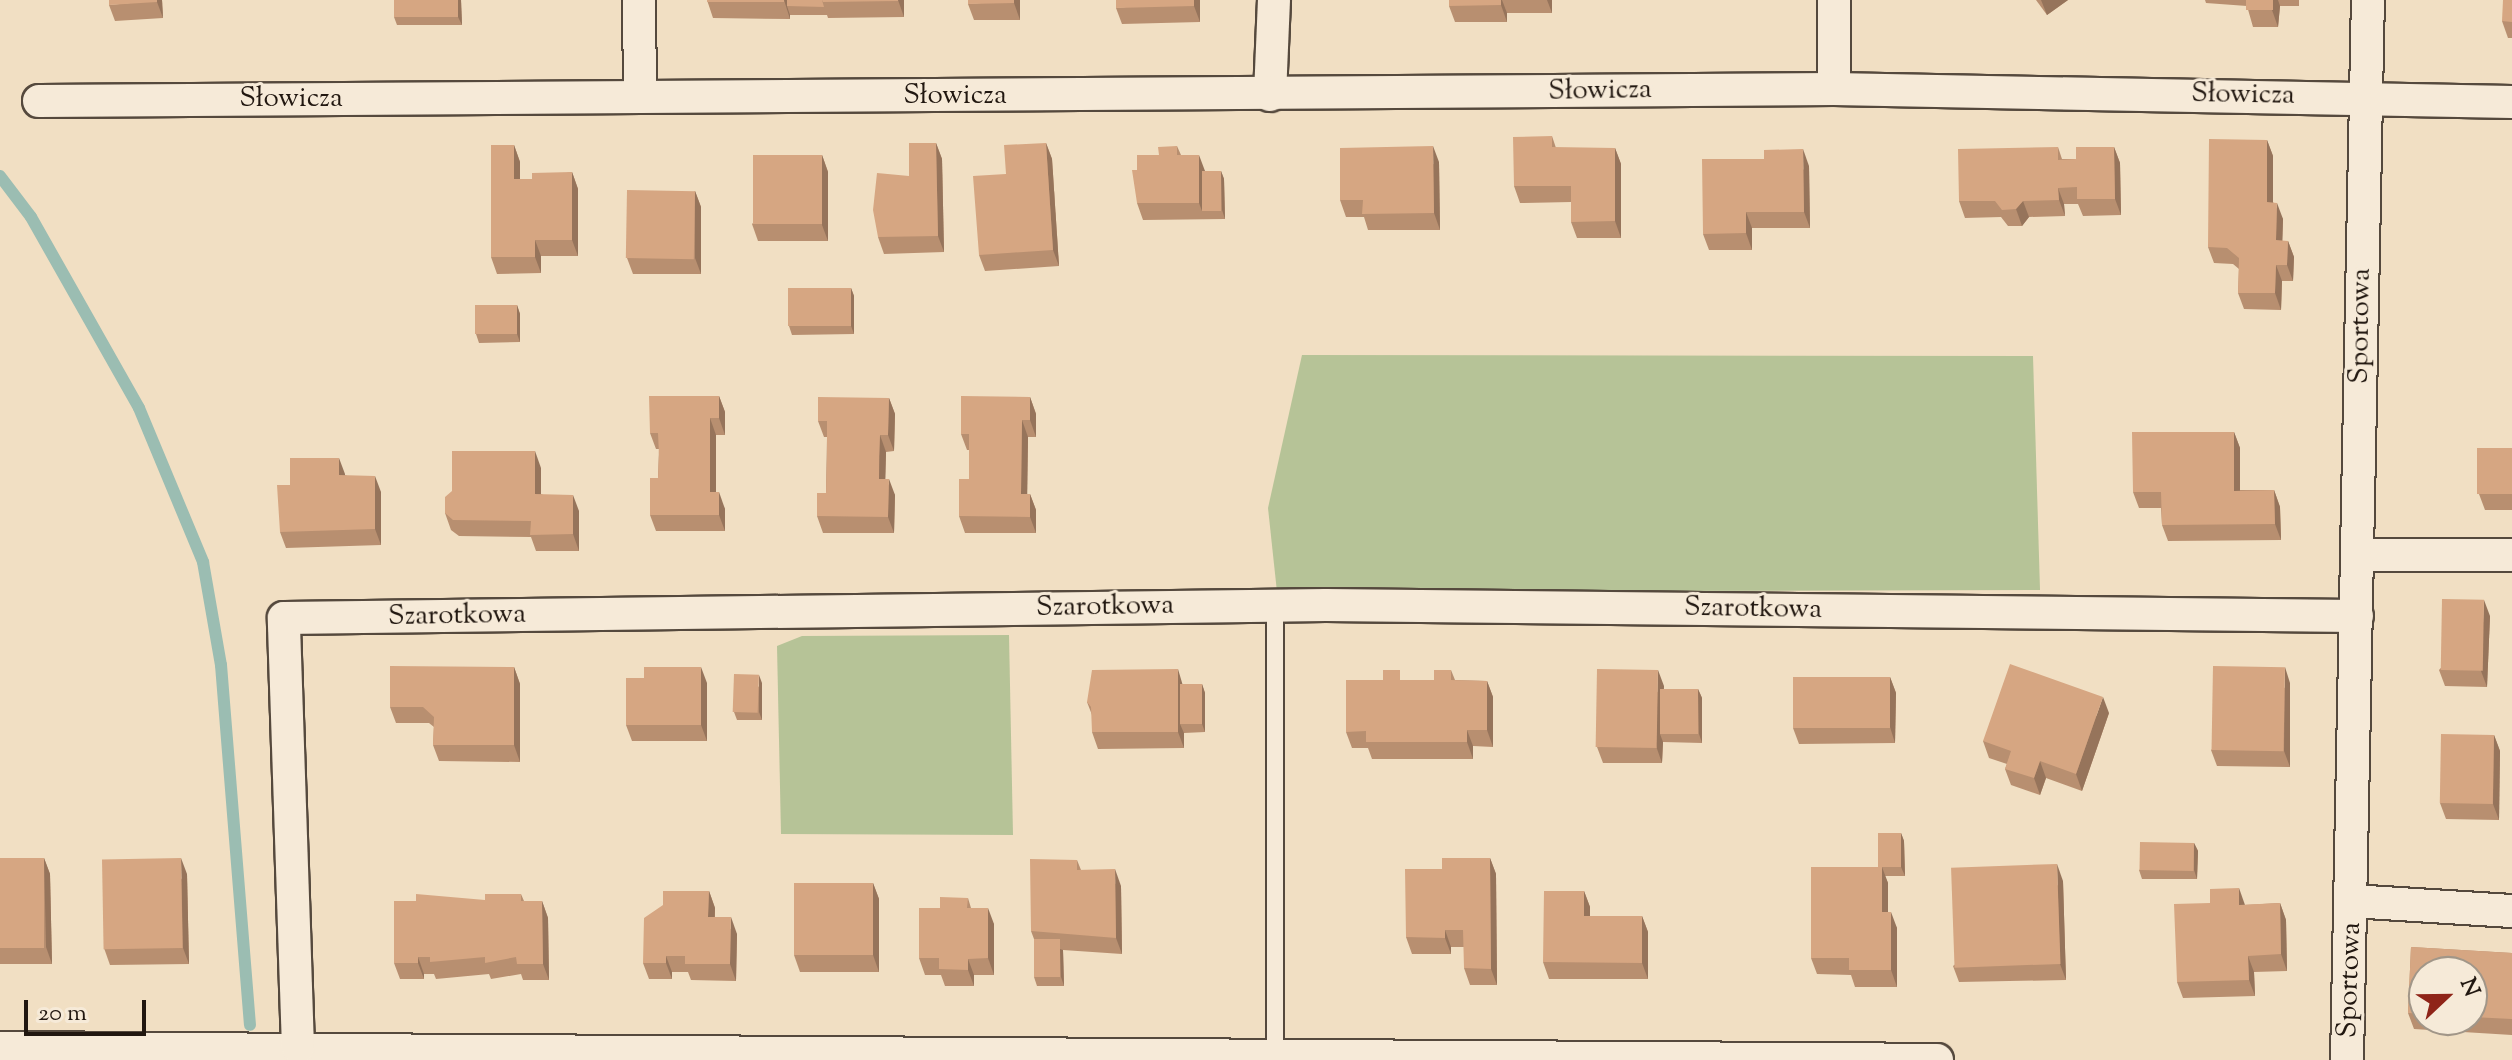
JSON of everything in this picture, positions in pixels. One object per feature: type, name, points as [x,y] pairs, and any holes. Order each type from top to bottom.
[{"type":"street","points":[[639,0],[640,96]]},
{"type":"street","points":[[1270,95],[1274,0]]},
{"type":"street","points":[[1834,0],[1834,89]]},
{"type":"street","name":"Sportowa","points":[[2347,1060],[2368,0]]},
{"type":"street","name":"Słowicza","points":[[39,101],[1834,89],[2365,97]]},
{"type":"street","points":[[2365,97],[2512,102]]},
{"type":"street","points":[[2357,555],[2512,555]]},
{"type":"street","name":"Szarotkowa","points":[[298,1048],[284,618],[1275,605],[2357,616]]},
{"type":"street","name":"Sportowa","points":[[2352,901],[2512,911]]},
{"type":"street","points":[[0,1048],[1937,1060]]},
{"type":"lane","points":[[1275,605],[1275,1055]]},
{"type":"green space","points":[[1302,355],[2033,356],[2040,590],[1277,592],[1268,508]]},
{"type":"green space","points":[[1009,635],[1013,835],[781,834],[777,646],[802,636]]},
{"type":"building","points":[[109,0],[157,0],[157,2],[109,5]]},
{"type":"building","points":[[394,0],[458,0],[458,17],[394,17]]},
{"type":"building","points":[[784,0],[784,2],[707,2]]},
{"type":"building","points":[[787,0],[822,0],[824,7],[787,6]]},
{"type":"building","points":[[898,0],[898,1],[823,2]]},
{"type":"building","points":[[968,0],[1014,0],[1014,3],[968,4]]},
{"type":"building","points":[[1116,0],[1194,0],[1194,6],[1116,8]]},
{"type":"building","points":[[1449,0],[1501,0],[1501,5],[1449,6]]},
{"type":"building","points":[[2246,0],[2273,0],[2273,10],[2246,10]]},
{"type":"building","points":[[2503,0],[2512,0],[2512,22],[2502,21]]},
{"type":"building","points":[[1552,136],[1552,147],[1615,148],[1615,221],[1571,222],[1571,186],[1514,186],[1513,137]]},
{"type":"building","points":[[2209,139],[2267,140],[2267,202],[2277,203],[2276,240],[2288,241],[2287,265],[2276,265],[2275,293],[2238,293],[2239,258],[2227,248],[2208,247]]},
{"type":"building","points":[[909,143],[936,143],[938,236],[878,237],[873,210],[877,173],[909,176]]},
{"type":"building","points":[[1046,143],[1053,250],[979,255],[973,176],[1006,174],[1004,145]]},
{"type":"building","points":[[491,145],[514,145],[514,179],[532,179],[532,173],[572,172],[572,240],[535,240],[535,257],[491,257]]},
{"type":"building","points":[[1177,146],[1177,155],[1199,155],[1199,203],[1137,203],[1132,170],[1137,170],[1137,155],[1159,155],[1158,147]]},
{"type":"building","points":[[1433,146],[1434,213],[1362,214],[1363,200],[1340,200],[1340,148]]},
{"type":"building","points":[[2058,147],[2058,160],[2076,159],[2076,147],[2114,147],[2115,199],[2077,199],[2077,187],[2058,188],[2059,200],[2023,201],[2016,209],[2002,210],[1995,201],[1959,201],[1958,149]]},
{"type":"building","points":[[1803,149],[1804,212],[1746,212],[1746,233],[1703,234],[1702,159],[1764,159],[1764,150]]},
{"type":"building","points":[[753,155],[822,155],[822,224],[753,224]]},
{"type":"building","points":[[1202,171],[1221,171],[1221,211],[1202,211]]},
{"type":"building","points":[[627,190],[695,191],[694,259],[626,258]]},
{"type":"building","points":[[788,288],[851,288],[851,326],[788,326]]},
{"type":"building","points":[[475,305],[517,305],[517,334],[475,334]]},
{"type":"building","points":[[649,396],[719,396],[719,418],[710,418],[710,492],[719,492],[719,515],[650,515],[650,478],[658,478],[659,455],[658,433],[650,433]]},
{"type":"building","points":[[961,396],[1030,397],[1030,420],[1022,420],[1021,494],[1030,494],[1030,517],[959,516],[959,479],[969,479],[969,434],[961,434]]},
{"type":"building","points":[[818,397],[889,398],[888,435],[880,435],[879,457],[879,479],[889,479],[888,517],[817,516],[817,493],[826,493],[827,457],[827,421],[818,421]]},
{"type":"building","points":[[2132,432],[2234,432],[2234,491],[2274,490],[2275,524],[2162,525],[2161,492],[2133,492]]},
{"type":"building","points":[[2477,448],[2512,448],[2512,494],[2477,494]]},
{"type":"building","points":[[452,451],[535,451],[535,494],[573,495],[573,534],[530,535],[531,521],[453,520],[445,513],[445,497],[452,491]]},
{"type":"building","points":[[290,458],[339,458],[339,475],[375,476],[375,529],[280,532],[277,485],[290,485]]},
{"type":"building","points":[[2442,599],[2484,600],[2483,671],[2441,670]]},
{"type":"building","points":[[2010,664],[2103,697],[2076,774],[2040,761],[2034,778],[2005,769],[2011,751],[1983,741]]},
{"type":"building","points":[[390,666],[514,667],[514,745],[433,745],[434,717],[423,707],[390,707]]},
{"type":"building","points":[[2213,666],[2285,667],[2284,751],[2212,750]]},
{"type":"building","points":[[644,667],[701,667],[701,725],[626,725],[626,678],[644,678]]},
{"type":"building","points":[[1178,669],[1178,732],[1092,732],[1091,707],[1087,702],[1092,670]]},
{"type":"building","points":[[1597,669],[1658,670],[1657,748],[1596,747]]},
{"type":"building","points":[[1383,670],[1400,670],[1400,680],[1434,680],[1434,670],[1451,670],[1451,680],[1487,681],[1487,730],[1467,730],[1467,742],[1366,742],[1366,731],[1346,732],[1346,680],[1383,680]]},
{"type":"building","points":[[734,674],[759,675],[758,713],[733,712]]},
{"type":"building","points":[[1793,677],[1890,677],[1890,728],[1793,728]]},
{"type":"building","points":[[1180,684],[1202,684],[1202,724],[1180,724]]},
{"type":"building","points":[[1660,689],[1698,689],[1698,734],[1660,734]]},
{"type":"building","points":[[2441,734],[2494,735],[2493,804],[2440,803]]},
{"type":"building","points":[[1878,833],[1901,833],[1901,867],[1878,867]]},
{"type":"building","points":[[2140,842],[2194,843],[2194,871],[2140,870]]},
{"type":"building","points":[[0,858],[44,858],[44,948],[0,948]]},
{"type":"building","points":[[181,858],[183,948],[104,949],[102,859]]},
{"type":"building","points":[[1442,858],[1490,858],[1491,969],[1464,968],[1463,930],[1445,930],[1445,938],[1406,937],[1405,869],[1442,869]]},
{"type":"building","points":[[1030,859],[1077,860],[1077,870],[1115,869],[1116,938],[1031,931]]},
{"type":"building","points":[[2057,864],[2060,964],[1955,968],[1951,868]]},
{"type":"building","points":[[1811,867],[1882,867],[1882,912],[1891,912],[1891,970],[1849,970],[1849,958],[1811,958]]},
{"type":"building","points":[[794,883],[873,883],[873,955],[794,955]]},
{"type":"building","points":[[2239,888],[2239,905],[2280,903],[2281,954],[2248,956],[2249,980],[2177,982],[2174,904],[2210,903],[2210,889]]},
{"type":"building","points":[[663,891],[709,891],[708,917],[731,917],[730,964],[685,964],[685,956],[666,956],[666,963],[643,963],[644,918],[663,905]]},
{"type":"building","points":[[1544,891],[1584,891],[1584,916],[1642,916],[1642,963],[1543,962]]},
{"type":"building","points":[[416,894],[485,900],[485,894],[521,894],[521,901],[542,901],[543,964],[517,964],[516,957],[485,963],[485,957],[430,962],[430,957],[418,957],[418,963],[394,963],[394,901],[416,901]]},
{"type":"building","points":[[940,897],[968,898],[967,908],[988,908],[988,958],[968,959],[968,970],[939,969],[939,958],[919,958],[919,908],[940,908]]},
{"type":"building","points":[[1034,939],[1060,939],[1060,977],[1034,977]]},
{"type":"building","points":[[2411,947],[2512,953],[2512,1019],[2488,1018],[2488,956],[2411,956]]},
{"type":"waterway","points":[[0,176],[31,217],[139,408],[203,562],[221,665],[250,1025]]}]
